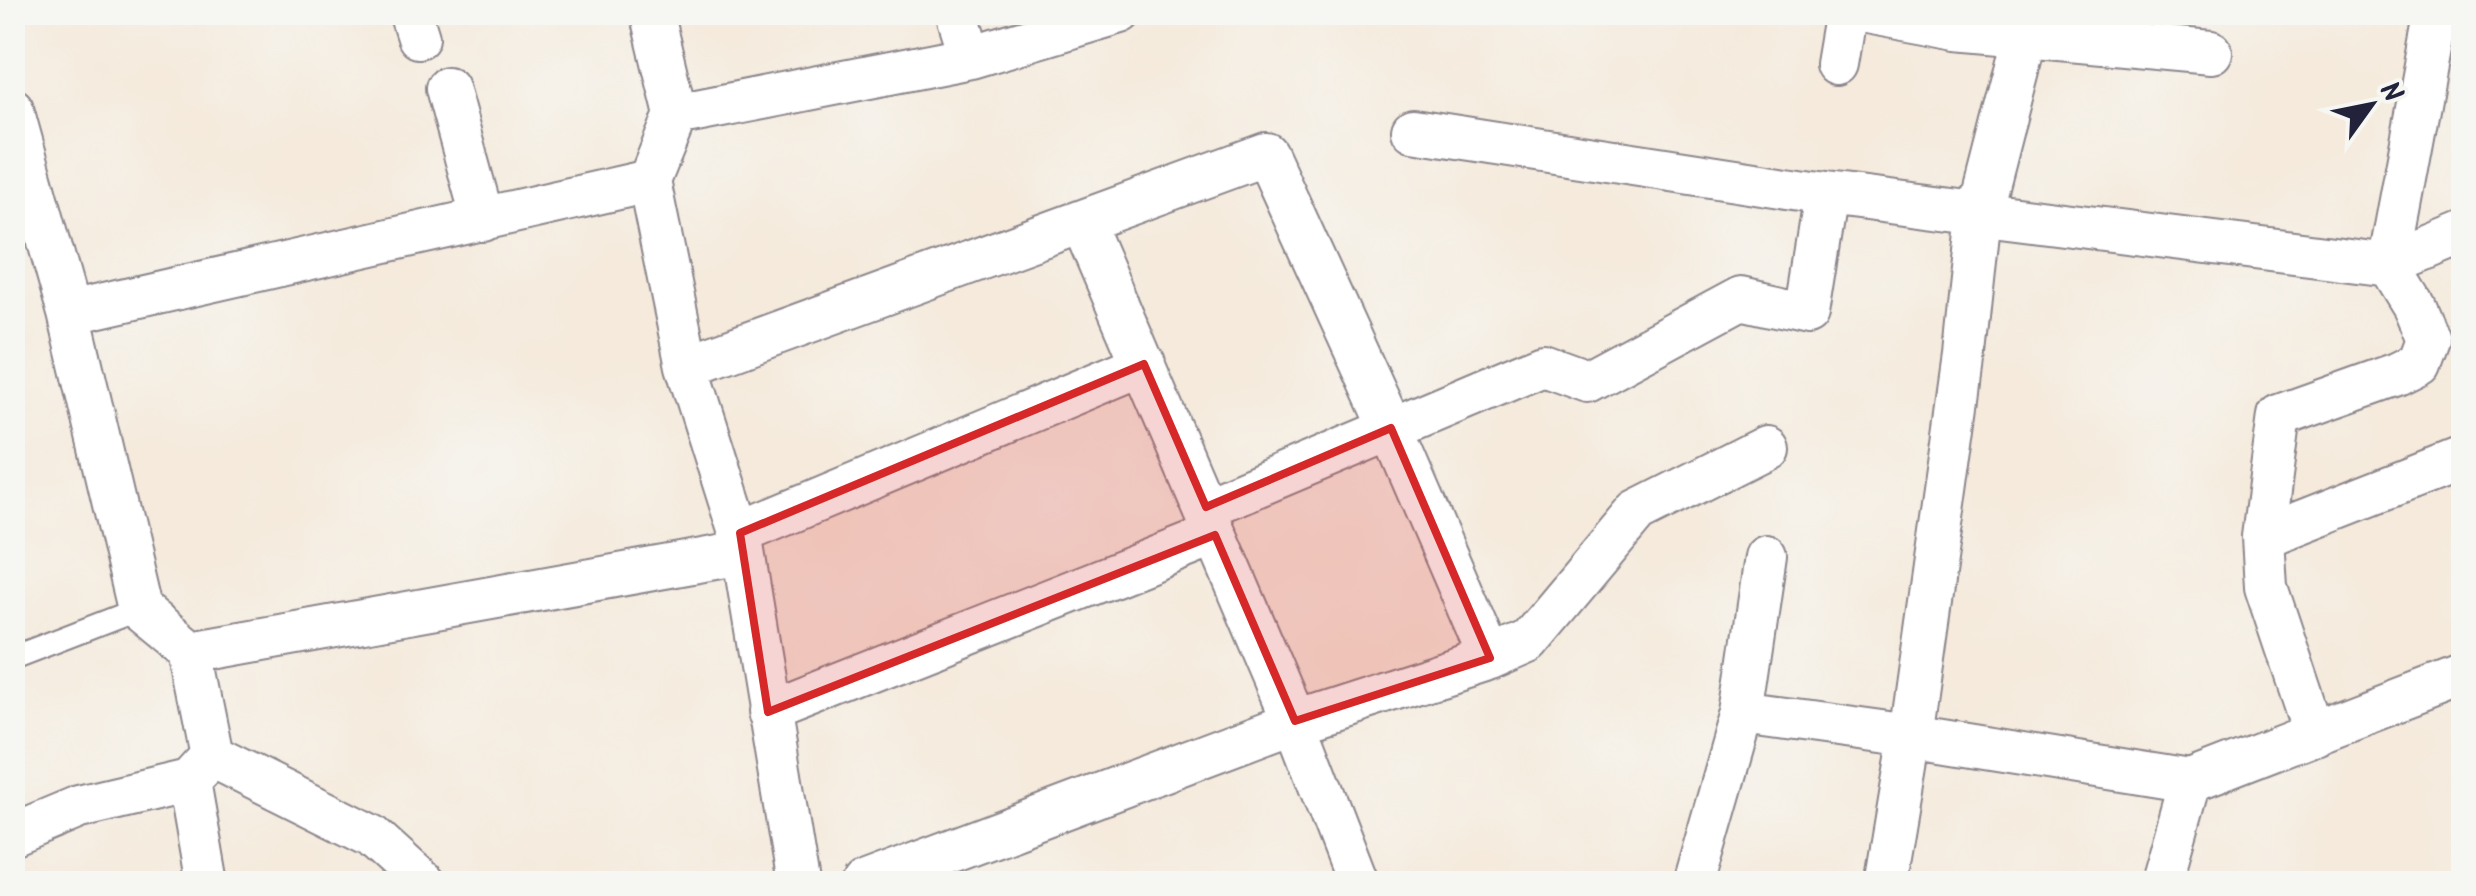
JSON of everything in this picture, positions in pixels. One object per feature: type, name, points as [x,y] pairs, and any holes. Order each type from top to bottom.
[{"type":"street","points":[[651,12],[676,115],[649,182],[687,366],[741,543],[798,884]]},
{"type":"street","points":[[958,12],[971,57]]},
{"type":"street","points":[[676,115],[971,57],[1121,12]]},
{"type":"street","points":[[1836,64],[1843,22],[1857,12]]},
{"type":"street","points":[[1866,12],[1958,29],[2028,24],[2211,52]]},
{"type":"street","points":[[2314,734],[2266,586],[2262,537],[2279,416],[2419,363],[2428,339],[2390,264],[2436,12]]},
{"type":"street","points":[[1886,884],[1962,374],[1980,214],[2028,24]]},
{"type":"street","points":[[447,88],[484,220]]},
{"type":"street","points":[[12,109],[22,175],[68,313],[139,609],[191,652],[208,884]]},
{"type":"street","points":[[1413,130],[1826,194],[2390,264],[2464,234]]},
{"type":"street","points":[[687,366],[1266,154],[1490,658]]},
{"type":"street","points":[[68,313],[649,182]]},
{"type":"street","points":[[768,712],[1210,522],[1391,428],[1544,365],[1588,381],[1741,298],[1807,313],[1826,194]]},
{"type":"street","points":[[1082,222],[1296,721],[1358,884]]},
{"type":"street","points":[[191,652],[741,543],[1144,364]]},
{"type":"street","points":[[863,884],[1296,721],[1490,658],[1528,640],[1636,512],[1766,447]]},
{"type":"street","points":[[2262,537],[2464,458]]},
{"type":"street","points":[[1694,884],[1743,712],[1766,557]]},
{"type":"street","points":[[1743,712],[2190,781],[2464,675]]},
{"type":"street","points":[[12,835],[79,807],[200,768],[372,836],[424,884]]},
{"type":"street","points":[[2161,884],[2190,781]]},
{"type":"lane","points":[[12,658],[139,609]]},
{"type":"highlighted area","points":[[1144,364],[1206,507],[1391,428],[1490,658],[1295,721],[1215,535],[768,712],[740,533]]}]
